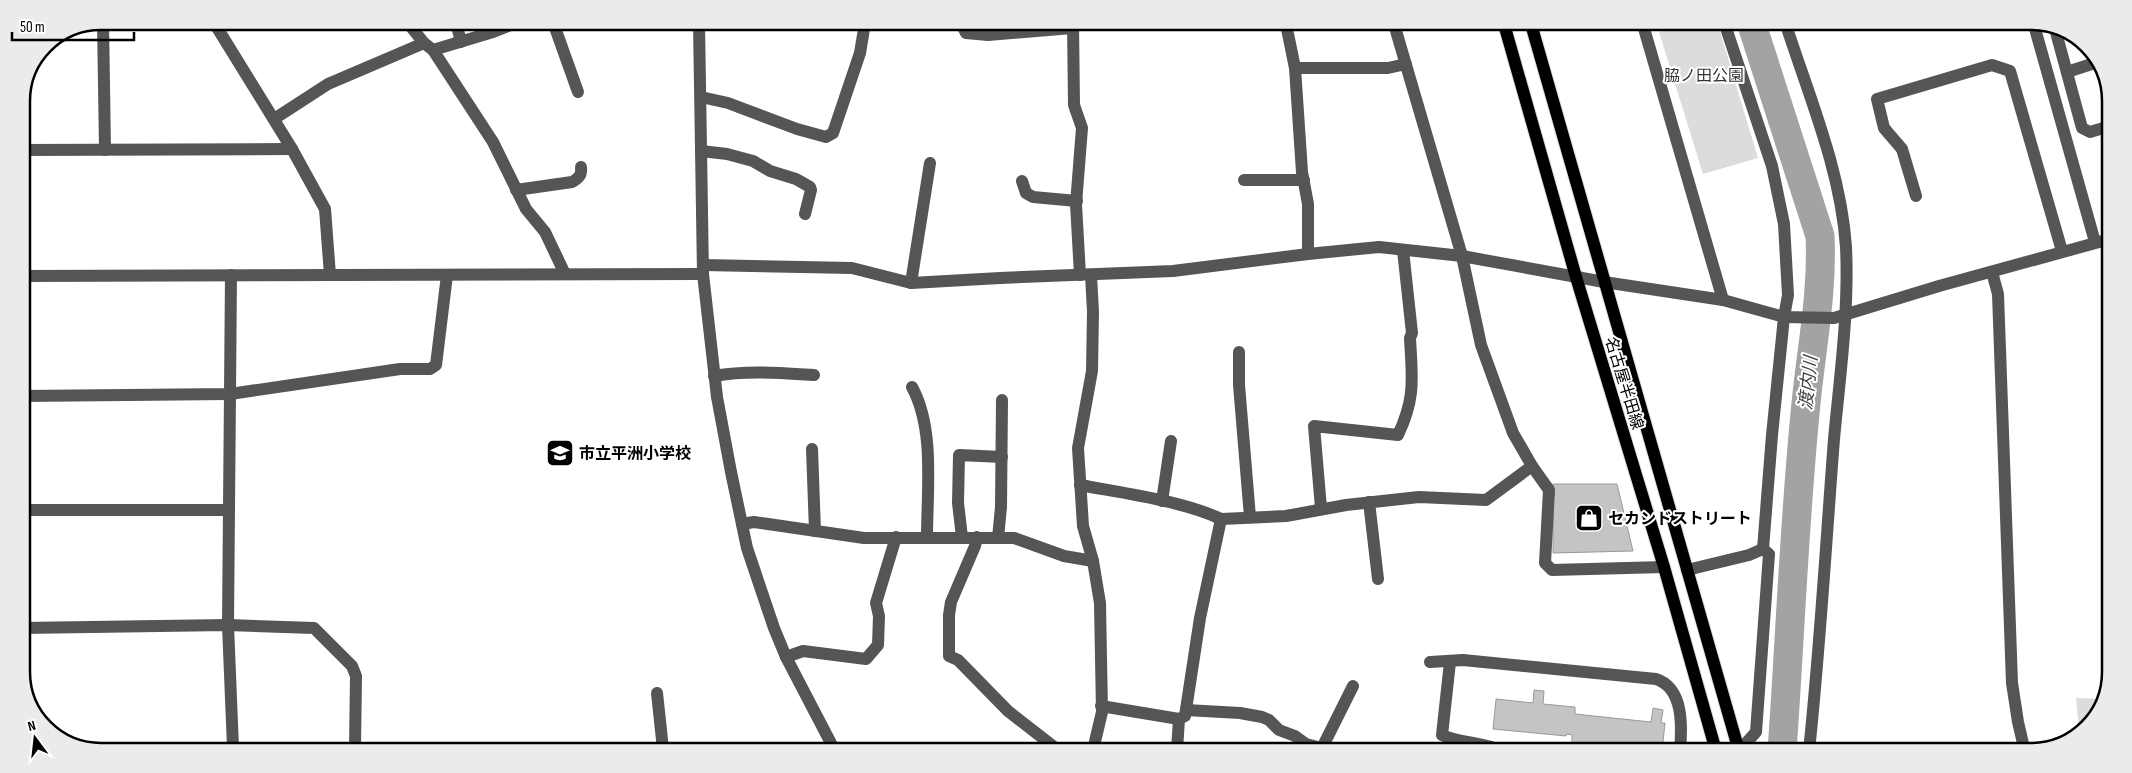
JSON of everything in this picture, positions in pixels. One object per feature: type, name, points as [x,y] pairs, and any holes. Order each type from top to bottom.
[{"type":"main road","name":"名古屋半田線","points":[[1506,30],[1576,277],[1664,568],[1714,743]]},
{"type":"main road","name":"名古屋半田線","points":[[1533,30],[1737,743]]},
{"type":"street","points":[[100,30],[105,150]]},
{"type":"street","points":[[218,30],[292,149],[325,209],[330,275]]},
{"type":"street","points":[[414,30],[428,46],[493,142],[526,209],[545,232],[564,274]]},
{"type":"street","points":[[458,30],[462,42]]},
{"type":"street","points":[[274,119],[328,84],[428,46],[462,42],[496,30]]},
{"type":"street","points":[[556,30],[578,92]]},
{"type":"street","points":[[699,30],[703,269],[714,376],[747,548],[786,657],[831,743]]},
{"type":"street","points":[[700,97],[728,104],[797,129],[826,137],[833,133],[860,52],[864,30]]},
{"type":"street","points":[[964,30],[966,33],[988,35],[1035,30]]},
{"type":"street","points":[[1072,30],[1074,105],[1082,128],[1077,201],[1094,349],[1092,371],[1078,448],[1084,526],[1093,561],[1100,603],[1102,712],[1094,743]]},
{"type":"street","points":[[1287,30],[1295,68],[1304,180],[1308,204],[1308,254]]},
{"type":"street","points":[[1396,30],[1462,256],[1481,345],[1513,433],[1532,466],[1549,490],[1545,563],[1552,570],[1664,568]]},
{"type":"street","points":[[1645,30],[1723,300]]},
{"type":"street","points":[[1727,30],[1772,166],[1784,224],[1789,316],[1772,435],[1764,549],[1769,554],[1756,732],[1746,743]]},
{"type":"street","points":[[1788,30],[1835,173],[1846,246],[1840,316],[1842,355],[1819,658],[1810,743]]},
{"type":"street","points":[[2035,30],[2095,242]]},
{"type":"street","points":[[2057,35],[2082,128],[2090,132],[2102,128]]},
{"type":"street","points":[[1295,68],[1388,68],[1406,64]]},
{"type":"street","points":[[2067,72],[2091,64]]},
{"type":"street","points":[[1916,196],[1902,149],[1884,128],[1877,99],[1992,65],[2010,71],[2062,251]]},
{"type":"street","points":[[30,150],[292,149]]},
{"type":"street","points":[[701,151],[727,154],[753,161],[810,187],[811,190],[805,214]]},
{"type":"street","points":[[911,283],[930,163]]},
{"type":"street","points":[[516,190],[572,182],[578,179],[582,172],[581,166]]},
{"type":"street","points":[[1244,180],[1304,180]]},
{"type":"street","points":[[1022,181],[1026,193],[1033,196],[1077,201]]},
{"type":"street","points":[[30,276],[564,274],[703,269],[852,268],[911,283],[1173,271],[1379,247],[1462,256],[1604,282],[1723,300],[1789,316],[1840,316],[2102,241]]},
{"type":"street","points":[[1321,508],[1314,426],[1398,435],[1407,415],[1412,395],[1410,338],[1412,333],[1403,250]]},
{"type":"street","points":[[1992,272],[1998,294],[2012,684],[2023,743]]},
{"type":"street","points":[[30,396],[230,394],[400,369],[430,369],[436,365],[447,274]]},
{"type":"street","points":[[231,275],[228,625],[233,743]]},
{"type":"street","points":[[1239,352],[1239,385],[1250,517]]},
{"type":"street","points":[[714,376],[729,373],[766,372],[814,375]]},
{"type":"street","points":[[912,387],[921,403],[927,444],[927,537]]},
{"type":"street","points":[[998,538],[1001,508],[1002,400]]},
{"type":"street","points":[[1162,501],[1171,441]]},
{"type":"street","points":[[812,449],[815,531]]},
{"type":"street","points":[[962,537],[958,503],[959,455],[1002,457]]},
{"type":"street","points":[[1080,485],[1162,501],[1211,514],[1220,519],[1286,516],[1321,508],[1419,497],[1486,500],[1532,466]]},
{"type":"street","points":[[1369,502],[1378,579]]},
{"type":"street","points":[[30,510],[229,510]]},
{"type":"street","points":[[1178,743],[1220,519]]},
{"type":"street","points":[[742,524],[754,522],[864,538],[1014,538],[1064,556],[1093,561]]},
{"type":"street","points":[[786,657],[803,650],[866,659],[878,645],[879,616],[876,603],[896,537]]},
{"type":"street","points":[[977,537],[951,602],[949,615],[949,656],[958,660],[1008,711],[1049,743]]},
{"type":"street","points":[[1687,570],[1749,555],[1764,549]]},
{"type":"street","points":[[30,628],[228,625],[314,628],[352,666],[356,676],[355,743]]},
{"type":"street","points":[[1430,662],[1472,661],[1656,679],[1664,682],[1673,692],[1682,724],[1681,743]]},
{"type":"street","points":[[1450,662],[1442,735],[1452,740],[1479,743]]},
{"type":"street","points":[[1327,743],[1353,686]]},
{"type":"street","points":[[658,692],[663,743]]},
{"type":"street","points":[[1101,706],[1182,714],[1240,713],[1269,720],[1279,730],[1295,736],[1305,743]]},
{"type":"green space","name":"脇ノ田公園","points":[[1667,30],[1720,30],[1758,158],[1703,174],[1659,32]]},
{"type":"green space","points":[[2076,698],[2097,699],[2090,711],[2079,724]]},
{"type":"building","name":"セカンドストリート","points":[[1553,484],[1617,484],[1633,551],[1553,553]]},
{"type":"building","points":[[1534,690],[1544,691],[1543,704],[1575,707],[1575,714],[1651,722],[1653,708],[1663,710],[1661,723],[1665,723],[1663,743],[1572,743],[1572,735],[1567,734],[1566,736],[1493,729],[1496,699],[1533,703]]},
{"type":"waterway","name":"渡内川","points":[[1754,30],[1820,236],[1820,281],[1801,456],[1782,743]]},
{"type":"place","name":"市立平洲小学校","points":[[560,453]]},
{"type":"place","name":"セカンドストリート","points":[[1589,518]]}]
